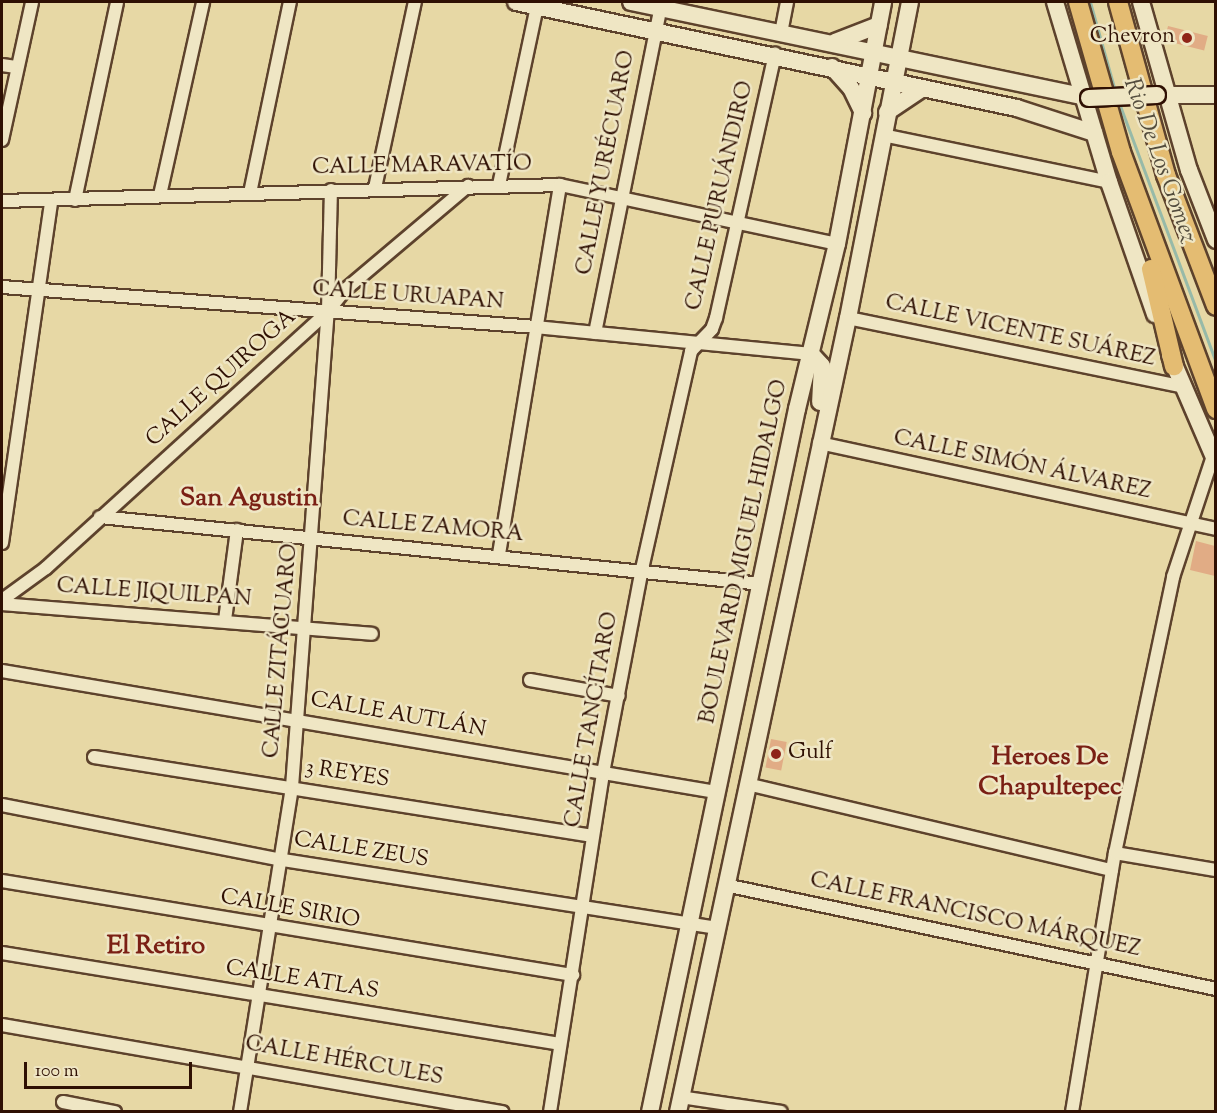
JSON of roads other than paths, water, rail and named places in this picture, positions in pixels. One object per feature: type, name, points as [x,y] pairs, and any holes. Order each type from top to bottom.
[{"type":"main road","points":[[516,2],[654,33],[776,54],[869,74],[1051,117],[1094,133]]},
{"type":"main road","points":[[631,2],[662,5],[822,42],[1086,98],[1215,95]]},
{"type":"main road","name":"BOULEVARD MIGUEL HIDALGO","points":[[650,1112],[716,792],[837,244],[883,2]]},
{"type":"main road","points":[[679,1104],[820,437],[848,318],[910,2]]},
{"type":"main road","points":[[1055,2],[1086,98],[1109,182],[1174,366],[1214,459]]},
{"type":"main road","points":[[1078,2],[1105,105],[1215,409]]},
{"type":"main road","points":[[1118,2],[1166,175],[1215,306]]},
{"type":"main road","points":[[1141,2],[1162,95],[1215,240]]},
{"type":"main road","points":[[822,42],[844,40],[879,25]]},
{"type":"main road","points":[[832,66],[851,88],[863,113]]},
{"type":"main road","points":[[887,112],[923,88]]},
{"type":"main road","points":[[1051,117],[1060,105],[1058,93]]},
{"type":"main road","points":[[1136,191],[1174,366]]},
{"type":"main road","points":[[1189,237],[1215,280]]},
{"type":"main road","points":[[811,354],[822,366],[820,437]]},
{"type":"street","points":[[2,140],[16,67],[32,2]]},
{"type":"street","points":[[75,200],[117,2]]},
{"type":"street","points":[[160,195],[203,2]]},
{"type":"street","points":[[250,193],[290,2]]},
{"type":"street","points":[[375,188],[415,2]]},
{"type":"street","points":[[781,33],[788,2]]},
{"type":"street","name":"CALLE YURÉCUARO","points":[[595,333],[654,33],[662,5]]},
{"type":"street","points":[[499,185],[537,6]]},
{"type":"street","name":"CALLE PURUÁNDIRO","points":[[698,342],[712,329],[776,54]]},
{"type":"street","points":[[2,65],[16,67]]},
{"type":"street","points":[[883,135],[1109,182]]},
{"type":"street","points":[[499,554],[560,185]]},
{"type":"street","name":"CALLE MARAVATÍO","points":[[2,201],[51,202],[160,195],[560,185],[837,244]]},
{"type":"street","name":"CALLE QUIROGA","points":[[2,602],[29,583],[328,311],[372,266],[468,186]]},
{"type":"street","name":"CALLE ZITÁCUARO","points":[[240,1112],[284,860],[292,788],[313,539],[328,311],[331,190]]},
{"type":"street","points":[[2,543],[6,484],[42,290],[51,202]]},
{"type":"street","name":"CALLE URUAPAN","points":[[2,287],[536,327],[811,354]]},
{"type":"street","name":"CALLE VICENTE SUÁREZ","points":[[848,318],[1184,387]]},
{"type":"street","name":"CALLE TANCÍTARO","points":[[550,1112],[603,773],[642,569],[691,351],[698,342]]},
{"type":"street","name":"CALLE SIMÓN ÁLVAREZ","points":[[820,437],[1215,529]]},
{"type":"street","points":[[1072,1112],[1099,964],[1115,853],[1188,524],[1214,459]]},
{"type":"street","name":"CALLE ZAMORA","points":[[100,517],[313,539],[499,554],[762,584]]},
{"type":"street","points":[[225,620],[237,530]]},
{"type":"street","name":"CALLE JIQUILPAN","points":[[2,602],[372,634]]},
{"type":"street","name":"CALLE AUTLÁN","points":[[2,671],[716,792]]},
{"type":"street","points":[[530,680],[619,696]]},
{"type":"street","name":"3 REYES","points":[[94,757],[593,836]]},
{"type":"street","points":[[747,784],[1112,870]]},
{"type":"street","name":"CALLE ZEUS","points":[[2,805],[284,860],[716,928]]},
{"type":"street","points":[[1115,853],[1215,870]]},
{"type":"street","name":"CALLE SIRIO","points":[[2,881],[272,928],[573,975]]},
{"type":"street","name":"CALLE FRANCISCO MÁRQUEZ","points":[[725,885],[1215,990]]},
{"type":"street","name":"CALLE ATLAS","points":[[2,954],[560,1044]]},
{"type":"street","name":"CALLE HÉRCULES","points":[[2,1025],[502,1112]]},
{"type":"street","points":[[63,1102],[115,1112]]},
{"type":"street","points":[[679,1104],[781,1112]]},
{"type":"waterway","name":"Rio De Los Gomez","points":[[1090,2],[1115,91]]},
{"type":"waterway","name":"Rio De Los Gomez","points":[[1119,103],[1216,363]]},
{"type":"place","name":"Chevron","points":[[1187,38]]},
{"type":"place","name":"Gulf","points":[[776,754]]},
{"type":"district","name":"San Agustin","points":[[249,499]]},
{"type":"district","name":"Heroes De Chapultepec","points":[[1050,773]]},
{"type":"district","name":"El Retiro","points":[[156,947]]}]
